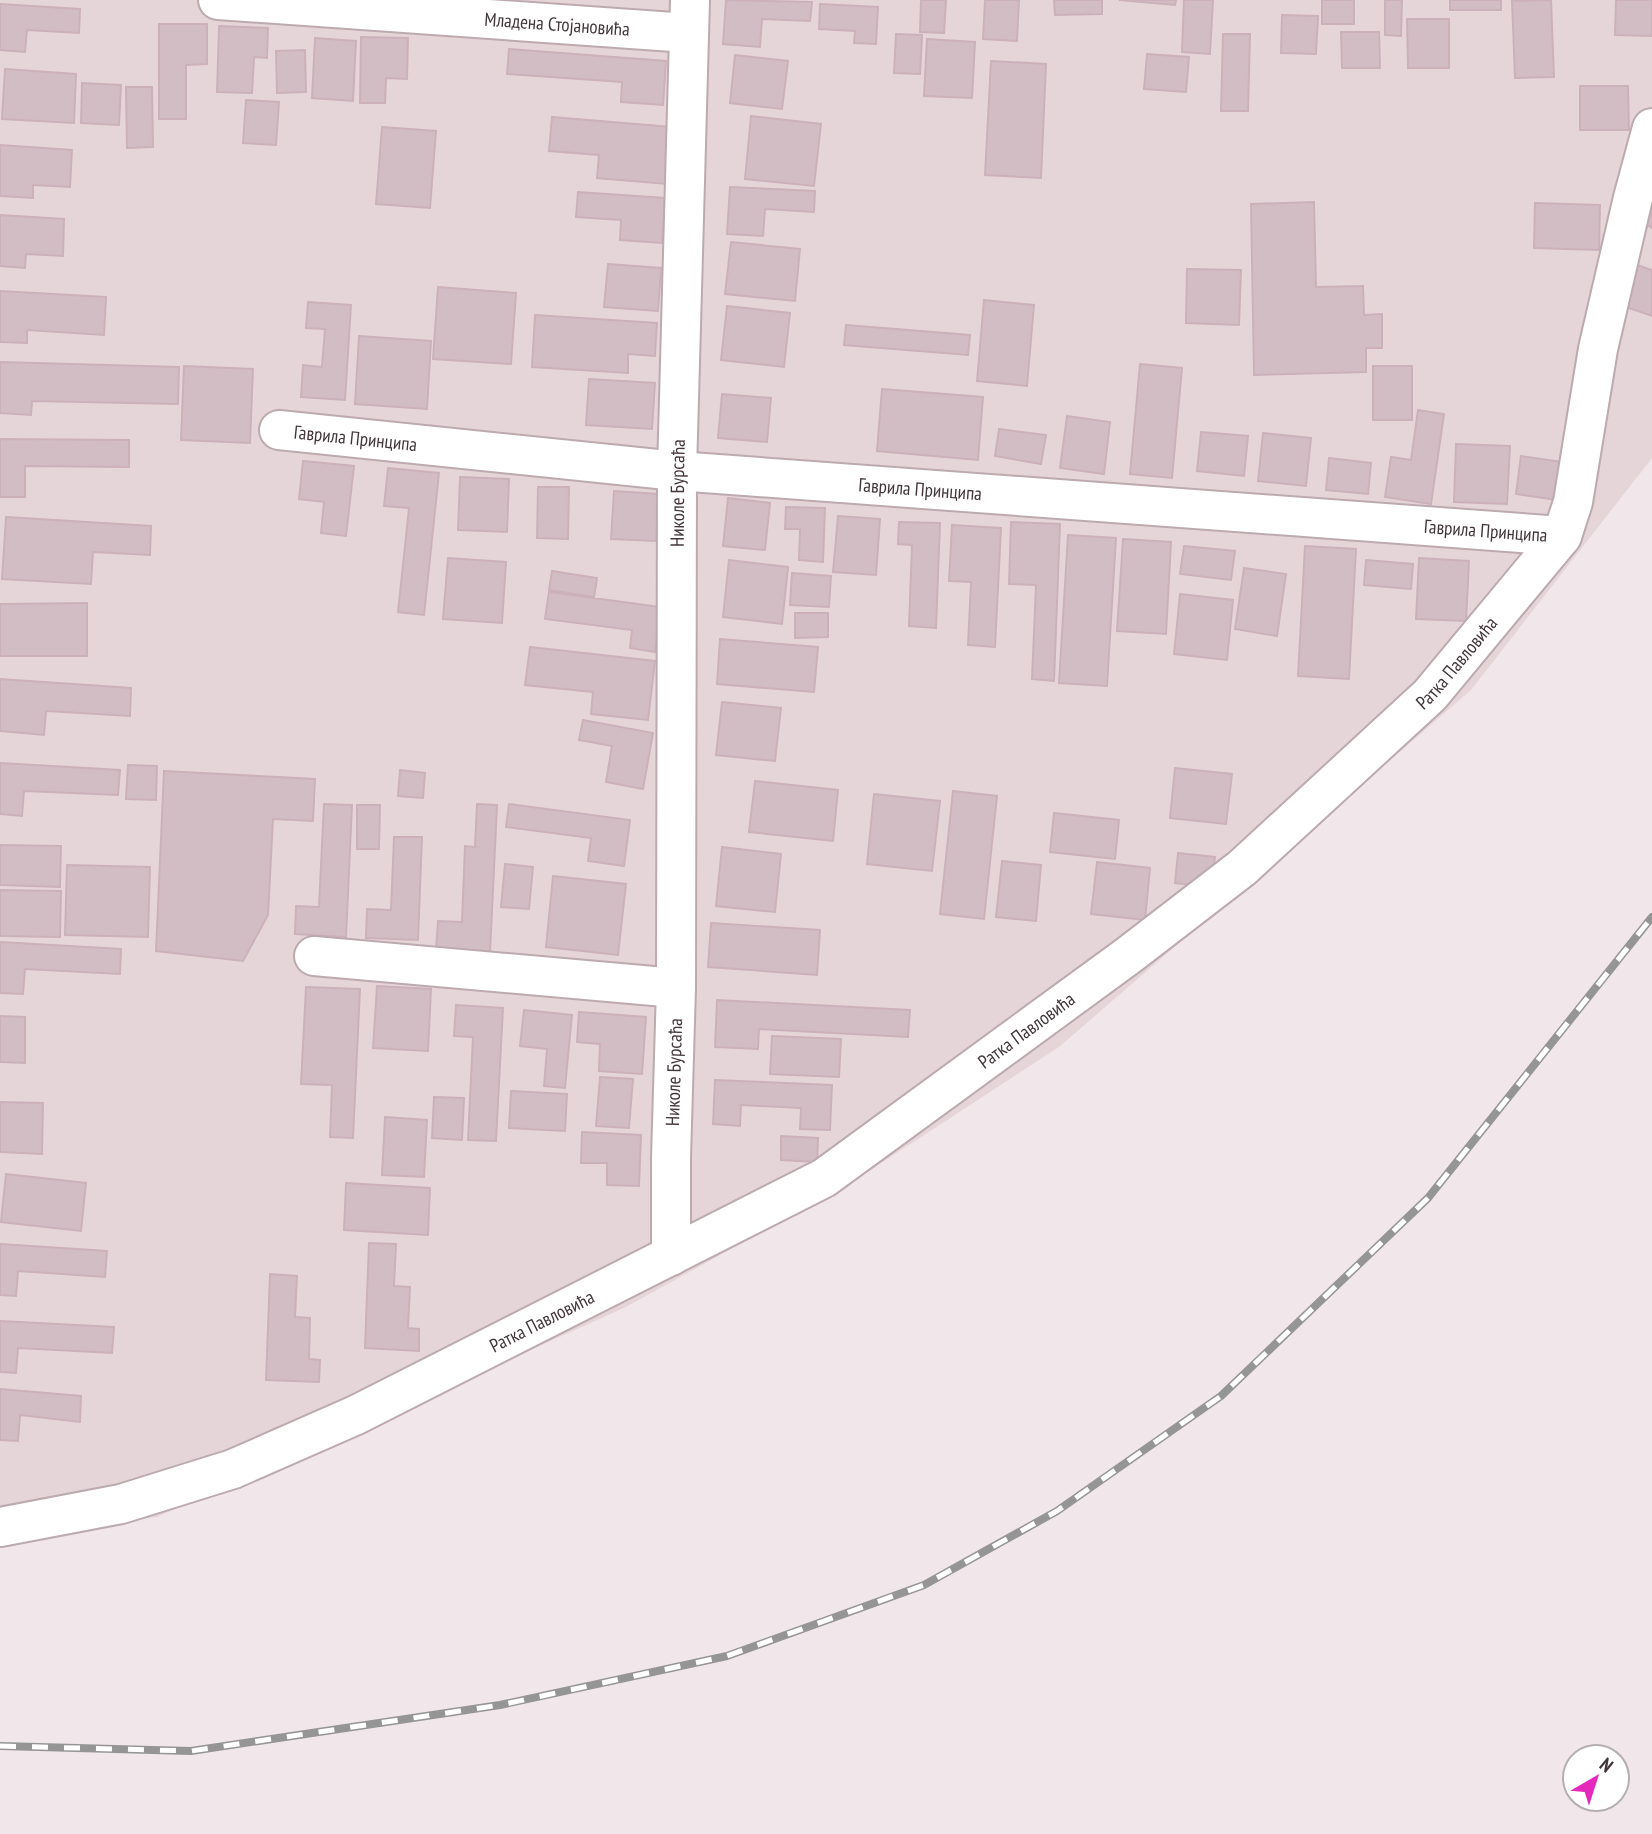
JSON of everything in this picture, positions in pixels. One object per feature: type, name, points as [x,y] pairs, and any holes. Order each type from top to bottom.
[{"type":"street","name":"Младена Стојановића","points":[[218,0],[689,17]]},
{"type":"street","name":"Николе Бурсаћа","points":[[671,1256],[676,988],[677,471],[689,17]]},
{"type":"street","name":"Ратка Павловића","points":[[0,1527],[121,1504],[233,1469],[356,1415],[824,1178],[1129,955],[1242,868],[1430,695],[1562,536],[1573,502],[1600,337],[1652,128]]},
{"type":"street","name":"Гаврила Принципа","points":[[279,430],[677,471],[1562,536]]},
{"type":"street","points":[[314,956],[676,988]]},
{"type":"shaded area","points":[[0,0],[1652,0],[1652,458],[1471,690],[1059,1047],[849,1184],[624,1308],[157,1517],[0,1542]]},
{"type":"building","points":[[726,0],[812,2],[810,21],[762,19],[760,47],[723,44]]},
{"type":"building","points":[[921,0],[946,0],[944,33],[920,32]]},
{"type":"building","points":[[985,0],[1019,0],[1017,41],[983,39]]},
{"type":"building","points":[[1054,0],[1102,0],[1102,14],[1055,15]]},
{"type":"building","points":[[1119,0],[1176,0],[1175,5]]},
{"type":"building","points":[[1184,0],[1213,0],[1210,54],[1182,52]]},
{"type":"building","points":[[1322,0],[1354,0],[1354,24],[1322,24]]},
{"type":"building","points":[[1385,0],[1402,0],[1401,36],[1385,35]]},
{"type":"building","points":[[1450,0],[1501,0],[1501,10],[1450,10]]},
{"type":"building","points":[[1551,0],[1554,77],[1515,78],[1512,1]]},
{"type":"building","points":[[1616,0],[1652,0],[1652,36],[1615,35]]},
{"type":"building","points":[[0,4],[80,9],[79,33],[27,30],[25,52],[0,50]]},
{"type":"building","points":[[820,4],[878,7],[876,44],[854,43],[855,31],[819,29]]},
{"type":"building","points":[[1282,15],[1318,16],[1316,54],[1281,53]]},
{"type":"building","points":[[1407,19],[1449,19],[1449,68],[1408,68]]},
{"type":"building","points":[[159,24],[207,24],[207,64],[186,65],[186,119],[159,119]]},
{"type":"building","points":[[219,26],[268,28],[267,58],[254,57],[252,93],[217,92]]},
{"type":"building","points":[[1341,32],[1379,32],[1380,68],[1342,68]]},
{"type":"building","points":[[896,34],[922,35],[920,74],[894,73]]},
{"type":"building","points":[[1223,34],[1250,34],[1248,111],[1221,111]]},
{"type":"building","points":[[361,37],[408,38],[407,79],[386,78],[385,103],[360,103]]},
{"type":"building","points":[[315,38],[356,41],[353,101],[312,98]]},
{"type":"building","points":[[927,39],[975,42],[972,98],[924,96]]},
{"type":"building","points":[[509,49],[666,61],[663,105],[621,102],[622,82],[507,74]]},
{"type":"building","points":[[305,50],[306,92],[277,93],[276,51]]},
{"type":"building","points":[[1147,54],[1189,57],[1186,92],[1144,89]]},
{"type":"building","points":[[735,55],[788,61],[782,109],[730,103]]},
{"type":"building","points":[[991,61],[1046,64],[1041,178],[985,175]]},
{"type":"building","points":[[5,69],[76,74],[74,123],[2,119]]},
{"type":"building","points":[[82,83],[121,85],[119,125],[81,123]]},
{"type":"building","points":[[1580,86],[1628,86],[1629,130],[1580,130]]},
{"type":"building","points":[[126,87],[152,87],[153,147],[127,148]]},
{"type":"building","points":[[246,100],[279,102],[276,145],[243,143]]},
{"type":"building","points":[[751,116],[821,124],[814,186],[745,179]]},
{"type":"building","points":[[552,117],[671,127],[667,184],[597,178],[599,155],[549,151]]},
{"type":"building","points":[[382,127],[436,131],[430,208],[376,204]]},
{"type":"building","points":[[0,145],[72,150],[70,187],[33,185],[33,198],[0,196]]},
{"type":"building","points":[[730,187],[815,191],[814,212],[765,209],[763,236],[727,234]]},
{"type":"building","points":[[578,192],[665,198],[662,243],[620,240],[621,220],[576,217]]},
{"type":"building","points":[[1652,194],[1652,228],[1637,218]]},
{"type":"building","points":[[1314,202],[1316,287],[1363,286],[1364,315],[1382,314],[1382,348],[1366,348],[1366,372],[1254,375],[1251,204]]},
{"type":"building","points":[[1535,203],[1600,205],[1599,250],[1534,248]]},
{"type":"building","points":[[0,215],[64,219],[63,256],[26,254],[25,268],[0,266]]},
{"type":"building","points":[[731,242],[800,249],[795,301],[725,294]]},
{"type":"building","points":[[1631,263],[1652,270],[1652,316],[1617,304]]},
{"type":"building","points":[[608,264],[661,268],[658,311],[604,307]]},
{"type":"building","points":[[1187,269],[1241,270],[1239,325],[1186,323]]},
{"type":"building","points":[[438,287],[516,293],[511,364],[433,359]]},
{"type":"building","points":[[0,291],[106,297],[104,335],[27,330],[27,343],[0,342]]},
{"type":"building","points":[[984,300],[1034,305],[1027,386],[977,381]]},
{"type":"building","points":[[308,302],[351,305],[345,400],[301,397],[303,365],[322,367],[325,329],[306,328]]},
{"type":"building","points":[[727,306],[790,313],[784,367],[721,360]]},
{"type":"building","points":[[535,315],[657,323],[655,356],[628,354],[628,373],[532,367]]},
{"type":"building","points":[[846,325],[970,335],[968,355],[844,345]]},
{"type":"building","points":[[359,336],[431,341],[427,409],[355,404]]},
{"type":"building","points":[[0,362],[179,367],[178,404],[32,401],[31,415],[0,413]]},
{"type":"building","points":[[1140,364],[1182,368],[1172,478],[1130,474]]},
{"type":"building","points":[[184,366],[253,369],[250,443],[181,440]]},
{"type":"building","points":[[1373,366],[1412,366],[1412,420],[1373,420]]},
{"type":"building","points":[[589,379],[655,383],[652,429],[586,425]]},
{"type":"building","points":[[882,389],[983,397],[978,460],[877,451]]},
{"type":"building","points":[[722,394],[771,398],[767,442],[718,438]]},
{"type":"building","points":[[1418,410],[1444,414],[1431,504],[1385,497],[1391,457],[1411,460]]},
{"type":"building","points":[[1067,416],[1110,422],[1104,474],[1060,468]]},
{"type":"building","points":[[999,429],[1046,435],[1041,464],[995,456]]},
{"type":"building","points":[[1201,432],[1248,436],[1244,476],[1197,471]]},
{"type":"building","points":[[1263,433],[1311,438],[1306,486],[1258,481]]},
{"type":"building","points":[[0,439],[129,440],[129,467],[25,466],[25,497],[0,497]]},
{"type":"building","points":[[1456,444],[1510,446],[1507,504],[1454,502]]},
{"type":"building","points":[[1521,456],[1570,463],[1565,501],[1516,494]]},
{"type":"building","points":[[1329,458],[1371,463],[1368,494],[1326,490]]},
{"type":"building","points":[[303,461],[354,466],[346,536],[321,533],[324,502],[299,499]]},
{"type":"building","points":[[388,468],[439,473],[424,615],[398,612],[409,508],[384,506]]},
{"type":"building","points":[[460,477],[509,479],[507,532],[458,530]]},
{"type":"building","points":[[538,487],[569,487],[568,539],[537,538]]},
{"type":"building","points":[[614,491],[659,494],[656,541],[611,539]]},
{"type":"building","points":[[728,498],[770,503],[765,550],[723,546]]},
{"type":"building","points":[[786,507],[825,508],[823,562],[799,560],[800,529],[785,529]]},
{"type":"building","points":[[838,516],[880,519],[876,575],[833,572]]},
{"type":"building","points":[[6,517],[151,526],[150,555],[93,552],[91,584],[2,579]]},
{"type":"building","points":[[899,522],[940,523],[936,628],[909,626],[912,545],[898,544]]},
{"type":"building","points":[[1011,522],[1060,524],[1054,681],[1032,679],[1036,585],[1009,584]]},
{"type":"building","points":[[952,525],[1001,528],[995,647],[968,645],[971,582],[949,581]]},
{"type":"building","points":[[1068,535],[1116,538],[1107,686],[1059,683]]},
{"type":"building","points":[[1123,539],[1171,542],[1166,634],[1117,631]]},
{"type":"building","points":[[1184,546],[1235,551],[1231,580],[1180,574]]},
{"type":"building","points":[[1305,546],[1356,549],[1349,679],[1298,676]]},
{"type":"building","points":[[448,558],[506,562],[502,623],[443,619]]},
{"type":"building","points":[[1419,558],[1469,561],[1466,621],[1416,619]]},
{"type":"building","points":[[729,560],[788,567],[782,624],[723,617]]},
{"type":"building","points":[[1366,560],[1413,564],[1411,589],[1364,585]]},
{"type":"building","points":[[1244,568],[1286,574],[1277,636],[1235,629]]},
{"type":"building","points":[[552,571],[597,578],[594,597],[549,590]]},
{"type":"building","points":[[792,573],[831,576],[829,607],[790,605]]},
{"type":"building","points":[[549,592],[661,607],[655,652],[630,648],[632,630],[545,619]]},
{"type":"building","points":[[1180,594],[1233,600],[1227,660],[1174,654]]},
{"type":"building","points":[[87,603],[87,656],[0,656],[0,604]]},
{"type":"building","points":[[795,613],[828,613],[828,637],[795,638]]},
{"type":"building","points":[[720,639],[818,647],[814,692],[717,684]]},
{"type":"building","points":[[530,647],[655,661],[648,720],[591,714],[593,692],[525,685]]},
{"type":"building","points":[[0,679],[131,688],[130,716],[46,711],[44,735],[0,731]]},
{"type":"building","points":[[722,702],[781,708],[775,761],[716,755]]},
{"type":"building","points":[[583,720],[653,733],[643,789],[606,782],[612,746],[579,740]]},
{"type":"building","points":[[0,763],[120,770],[118,795],[24,791],[22,816],[0,814]]},
{"type":"building","points":[[128,765],[157,766],[156,800],[126,799]]},
{"type":"building","points":[[1175,768],[1232,774],[1226,824],[1170,818]]},
{"type":"building","points":[[400,770],[425,773],[423,798],[398,796]]},
{"type":"building","points":[[164,771],[315,779],[313,821],[273,819],[268,915],[243,961],[156,951]]},
{"type":"building","points":[[755,781],[838,790],[833,841],[749,832]]},
{"type":"building","points":[[953,791],[997,796],[984,919],[940,914]]},
{"type":"building","points":[[874,794],[940,801],[932,871],[867,864]]},
{"type":"building","points":[[324,804],[352,805],[346,937],[295,934],[296,906],[319,907]]},
{"type":"building","points":[[477,804],[497,805],[490,953],[436,950],[438,921],[462,922],[465,846],[475,847]]},
{"type":"building","points":[[509,804],[630,820],[624,866],[588,861],[591,838],[506,827]]},
{"type":"building","points":[[357,805],[380,805],[379,849],[357,849]]},
{"type":"building","points":[[1054,813],[1119,820],[1115,859],[1050,852]]},
{"type":"building","points":[[394,837],[422,837],[418,940],[366,938],[367,909],[391,910]]},
{"type":"building","points":[[0,845],[61,846],[60,887],[0,885]]},
{"type":"building","points":[[722,847],[781,854],[775,912],[716,906]]},
{"type":"building","points":[[1178,853],[1215,857],[1211,887],[1175,883]]},
{"type":"building","points":[[1002,861],[1041,865],[1036,921],[996,917]]},
{"type":"building","points":[[1097,862],[1150,868],[1145,920],[1091,914]]},
{"type":"building","points":[[505,864],[533,867],[529,909],[501,907]]},
{"type":"building","points":[[67,865],[150,867],[148,937],[65,935]]},
{"type":"building","points":[[553,876],[626,884],[618,955],[546,947]]},
{"type":"building","points":[[0,890],[61,891],[60,937],[0,936]]},
{"type":"building","points":[[711,923],[820,930],[817,975],[708,967]]},
{"type":"building","points":[[0,942],[121,949],[120,974],[25,969],[23,994],[0,993]]},
{"type":"building","points":[[377,986],[431,989],[428,1051],[373,1048]]},
{"type":"building","points":[[306,987],[360,989],[353,1138],[330,1137],[332,1085],[301,1084]]},
{"type":"building","points":[[717,1000],[910,1010],[908,1037],[759,1029],[758,1049],[715,1047]]},
{"type":"building","points":[[456,1005],[503,1008],[496,1141],[468,1140],[473,1037],[454,1036]]},
{"type":"building","points":[[524,1010],[572,1015],[565,1088],[544,1086],[547,1049],[520,1046]]},
{"type":"building","points":[[579,1012],[646,1017],[642,1074],[599,1071],[600,1044],[577,1042]]},
{"type":"building","points":[[0,1016],[25,1017],[25,1063],[0,1062]]},
{"type":"building","points":[[772,1036],[841,1039],[839,1077],[770,1074]]},
{"type":"building","points":[[600,1077],[633,1079],[629,1128],[596,1126]]},
{"type":"building","points":[[715,1080],[832,1085],[830,1130],[800,1129],[801,1108],[741,1105],[740,1126],[713,1124]]},
{"type":"building","points":[[511,1091],[567,1094],[565,1131],[509,1128]]},
{"type":"building","points":[[434,1097],[464,1098],[462,1140],[432,1138]]},
{"type":"building","points":[[0,1102],[43,1103],[42,1154],[0,1152]]},
{"type":"building","points":[[385,1117],[427,1120],[424,1177],[382,1175]]},
{"type":"building","points":[[582,1132],[641,1135],[639,1186],[607,1185],[607,1163],[581,1163]]},
{"type":"building","points":[[781,1136],[818,1138],[817,1162],[781,1160]]},
{"type":"building","points":[[6,1174],[86,1183],[81,1231],[1,1222]]},
{"type":"building","points":[[346,1183],[430,1188],[428,1235],[344,1230]]},
{"type":"building","points":[[369,1243],[396,1244],[394,1286],[410,1287],[408,1328],[419,1329],[419,1351],[365,1348]]},
{"type":"building","points":[[0,1244],[107,1251],[105,1277],[18,1271],[16,1296],[0,1295]]},
{"type":"building","points":[[270,1274],[297,1276],[295,1317],[310,1318],[309,1359],[320,1360],[319,1382],[266,1380]]},
{"type":"building","points":[[0,1321],[114,1327],[112,1353],[18,1348],[16,1373],[0,1372]]},
{"type":"building","points":[[0,1389],[81,1396],[80,1422],[20,1415],[18,1441],[0,1440]]},
{"type":"railway","points":[[0,1746],[191,1751],[500,1705],[727,1656],[924,1585],[1057,1511],[1221,1396],[1428,1198],[1652,917]]}]
